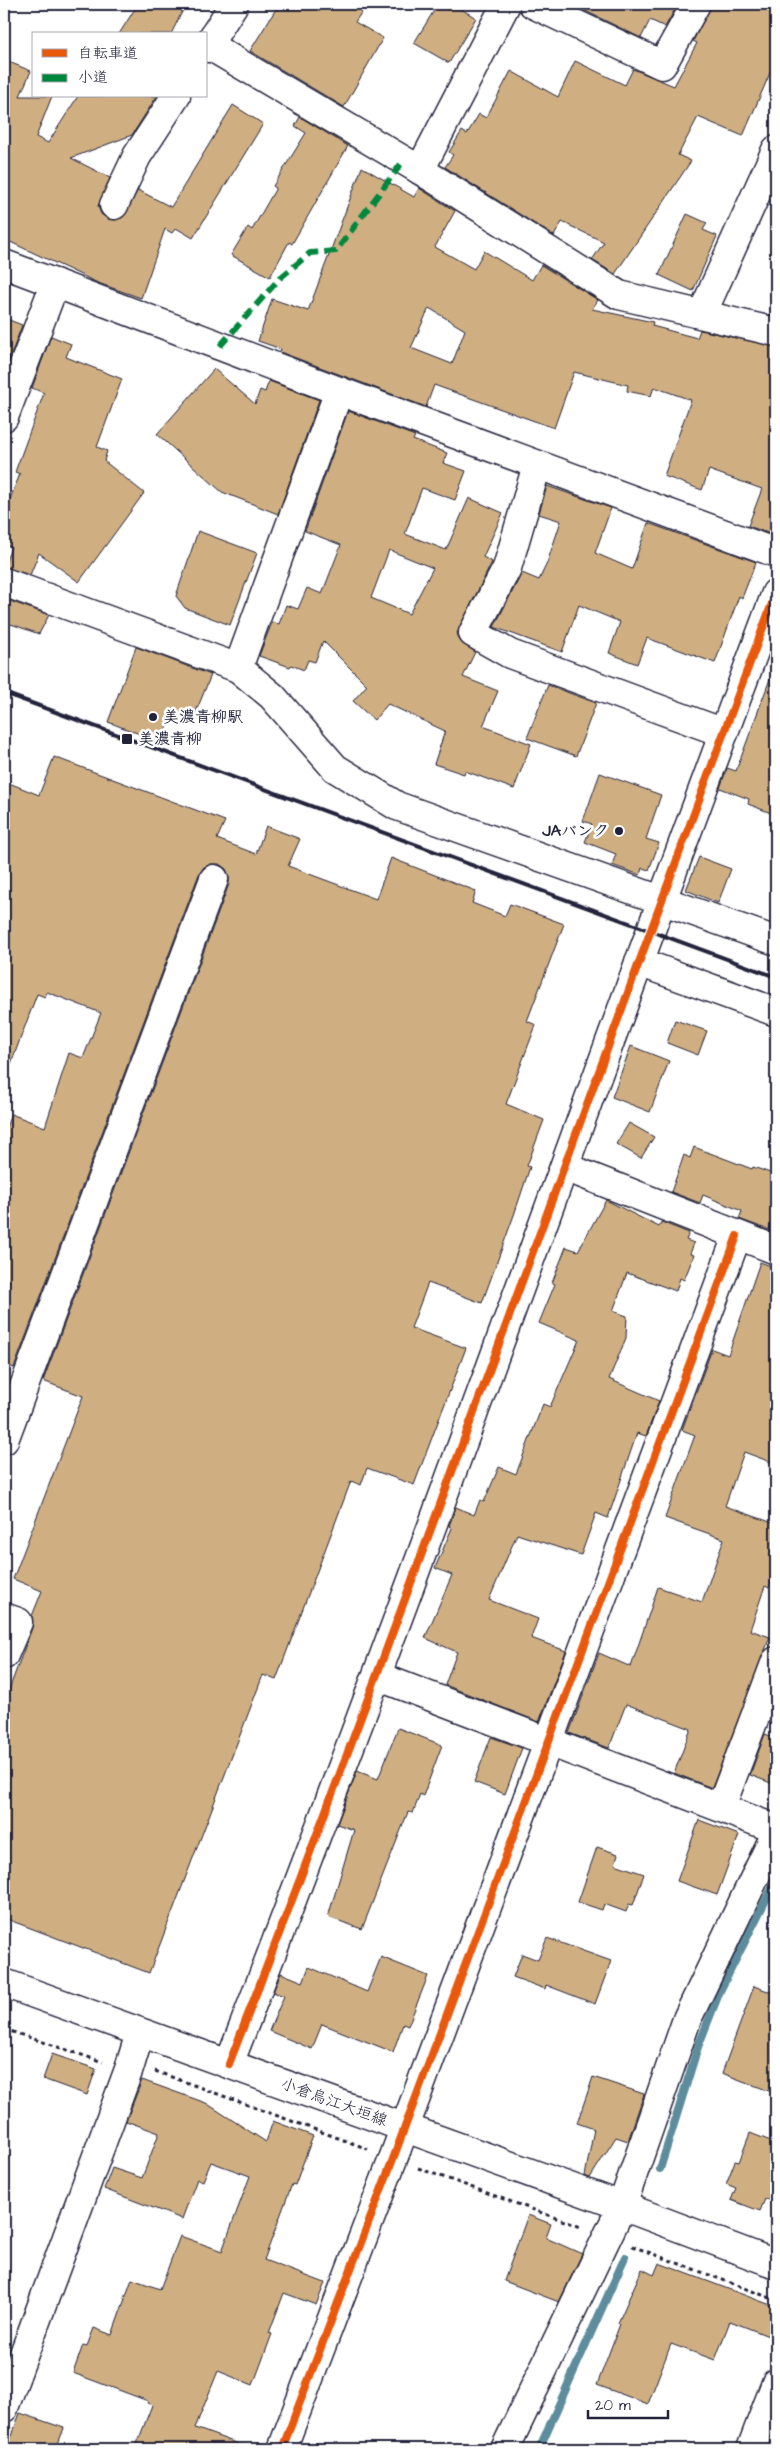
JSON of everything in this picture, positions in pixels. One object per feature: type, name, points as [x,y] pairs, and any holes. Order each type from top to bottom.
[{"type":"street","points":[[208,44],[234,4]]},
{"type":"street","points":[[420,170],[506,4]]},
{"type":"street","points":[[533,4],[662,65],[696,4]]},
{"type":"street","points":[[208,47],[420,170],[619,295],[776,332]]},
{"type":"street","points":[[114,205],[138,156],[175,98]]},
{"type":"street","points":[[702,314],[776,150]]},
{"type":"street","points":[[4,264],[776,553]]},
{"type":"street","points":[[4,417],[55,283]]},
{"type":"street","points":[[238,668],[339,391]]},
{"type":"street","points":[[537,465],[507,568],[473,633],[510,654],[724,733]]},
{"type":"street","points":[[4,582],[238,668],[272,696],[334,768],[397,806],[776,941]]},
{"type":"street","points":[[229,2064],[377,1676],[776,593]]},
{"type":"street","points":[[4,1440],[12,1397],[214,879]]},
{"type":"street","points":[[639,962],[776,1012]]},
{"type":"street","points":[[564,1167],[776,1250]]},
{"type":"street","points":[[282,2449],[405,2128],[547,1743],[675,1407],[737,1236]]},
{"type":"street","points":[[4,1617],[18,1622],[4,1655]]},
{"type":"street","points":[[721,1806],[776,1661]]},
{"type":"street","points":[[377,1676],[547,1743],[721,1806],[776,1831],[687,2019],[622,2206],[504,2449]]},
{"type":"street","name":"小倉烏江大垣線","points":[[4,1983],[622,2206],[776,2264]]},
{"type":"street","points":[[4,2408],[129,2069],[140,2033]]},
{"type":"street","points":[[751,2449],[776,2383]]},
{"type":"building","points":[[138,4],[186,4],[172,32],[120,32]]},
{"type":"building","points":[[279,4],[367,4],[355,22],[383,38],[344,107],[250,51]]},
{"type":"building","points":[[438,4],[453,4],[476,18],[449,63],[414,43]]},
{"type":"building","points":[[571,4],[678,4],[665,27],[650,20],[641,38]]},
{"type":"building","points":[[712,4],[776,4],[776,59],[743,136],[698,117],[678,155],[691,161],[615,274],[592,260],[604,242],[562,222],[554,236],[445,167],[453,155],[449,152],[462,131],[467,134],[479,114],[486,118],[511,71],[558,97],[575,61],[625,85],[633,69],[674,86],[697,43],[693,41]]},
{"type":"building","points":[[4,60],[31,71],[20,96],[51,98],[36,137],[48,143],[77,98],[156,98],[132,135],[71,158],[110,178],[98,206],[101,214],[108,219],[116,220],[123,217],[138,190],[171,207],[233,105],[263,124],[193,238],[176,228],[172,233],[165,229],[141,298],[98,283],[4,239]]},
{"type":"building","points":[[300,117],[348,146],[292,244],[289,242],[270,277],[231,255],[248,227],[252,230],[276,188],[273,186],[306,133],[295,126]]},
{"type":"building","points":[[362,167],[414,197],[419,188],[455,211],[435,247],[474,269],[484,251],[532,280],[541,265],[598,300],[592,309],[653,322],[652,326],[697,338],[700,330],[776,347],[776,519],[771,534],[748,526],[762,489],[709,470],[702,490],[664,476],[691,400],[654,387],[651,396],[627,391],[628,385],[574,372],[554,428],[434,385],[426,407],[280,352],[281,349],[258,341],[272,299],[308,311]],"holes":[[[429,308],[465,330],[452,364],[411,348]]]},
{"type":"building","points":[[687,214],[707,223],[703,230],[717,236],[693,291],[659,275]]},
{"type":"building","points":[[4,318],[22,325],[4,374]]},
{"type":"building","points":[[51,336],[71,344],[66,357],[122,379],[97,447],[107,451],[104,461],[144,493],[79,582],[39,553],[30,575],[4,567],[11,547],[4,544],[4,514],[20,474],[15,472],[44,393],[32,388]]},
{"type":"building","points":[[214,369],[255,404],[260,390],[265,392],[269,381],[319,400],[278,514],[222,492],[157,434]]},
{"type":"building","points":[[348,411],[415,436],[413,440],[447,453],[443,463],[466,471],[455,500],[422,488],[405,534],[446,550],[469,498],[503,513],[483,557],[492,562],[457,633],[460,641],[475,652],[463,677],[498,691],[483,726],[531,744],[514,789],[465,771],[464,774],[434,764],[445,731],[388,704],[374,720],[353,701],[367,685],[323,641],[315,662],[308,660],[304,670],[259,656],[272,622],[279,624],[286,605],[298,609],[307,588],[322,594],[341,545],[305,531]],"holes":[[[389,550],[433,568],[409,614],[371,598]]]},
{"type":"building","points":[[547,486],[611,508],[595,553],[632,569],[648,523],[756,562],[742,598],[739,596],[715,663],[647,638],[637,664],[609,653],[620,622],[579,605],[562,652],[494,627],[522,573],[539,580],[547,563],[561,521],[539,514]]},
{"type":"building","points":[[198,531],[257,553],[230,625],[185,608],[176,596]]},
{"type":"building","points":[[4,599],[49,615],[39,634],[11,624],[4,639]]},
{"type":"building","points":[[136,647],[211,675],[193,719],[172,712],[161,742],[108,722]]},
{"type":"building","points":[[774,668],[776,668],[776,815],[748,804],[749,799],[720,788],[727,768],[736,771]]},
{"type":"building","points":[[548,685],[596,703],[576,756],[527,738]]},
{"type":"building","points":[[54,757],[225,821],[217,839],[256,854],[266,826],[300,839],[288,866],[376,899],[391,858],[476,891],[472,903],[505,916],[510,904],[564,924],[527,1021],[536,1025],[506,1104],[544,1120],[527,1166],[530,1167],[514,1215],[482,1303],[428,1283],[411,1328],[466,1348],[414,1485],[367,1468],[361,1485],[351,1481],[276,1680],[263,1675],[149,1973],[4,1918],[4,1703],[32,1628],[32,1616],[42,1591],[13,1579],[83,1396],[43,1381],[229,884],[229,877],[226,869],[219,864],[211,864],[204,867],[199,874],[14,1368],[4,1364],[4,1133],[11,1114],[45,1127],[69,1053],[83,1058],[101,1013],[47,992],[45,997],[37,994],[6,1077],[4,1077],[4,781],[39,795]]},
{"type":"building","name":"JAバンク","points":[[600,773],[661,795],[646,839],[659,843],[649,870],[642,868],[640,875],[612,865],[616,854],[585,842],[592,824],[583,821]]},
{"type":"building","points":[[699,857],[731,869],[718,903],[686,890]]},
{"type":"building","points":[[675,1020],[707,1031],[698,1055],[667,1043]]},
{"type":"building","points":[[631,1046],[669,1061],[650,1112],[612,1097]]},
{"type":"building","points":[[629,1123],[654,1137],[641,1158],[616,1144]]},
{"type":"building","points":[[694,1147],[752,1169],[753,1167],[776,1175],[776,1209],[769,1230],[739,1219],[742,1211],[703,1195],[700,1203],[671,1192],[684,1155],[690,1158]]},
{"type":"building","points":[[606,1200],[659,1227],[661,1222],[689,1233],[686,1240],[694,1243],[690,1254],[694,1255],[684,1280],[680,1278],[676,1291],[627,1273],[613,1311],[627,1316],[626,1338],[609,1379],[659,1401],[646,1436],[637,1433],[608,1518],[596,1513],[581,1555],[517,1534],[489,1600],[538,1619],[531,1638],[566,1651],[539,1722],[445,1685],[457,1652],[425,1638],[452,1575],[435,1568],[452,1528],[449,1526],[456,1507],[474,1515],[480,1500],[484,1502],[499,1467],[516,1474],[543,1404],[550,1407],[579,1340],[539,1323],[555,1284],[552,1283],[566,1247],[578,1251]]},
{"type":"building","points":[[760,1262],[776,1268],[776,1464],[744,1452],[725,1506],[776,1524],[776,1568],[769,1588],[765,1586],[750,1630],[770,1637],[712,1788],[674,1773],[691,1729],[626,1704],[609,1748],[569,1733],[599,1653],[631,1667],[658,1587],[702,1602],[724,1539],[665,1518],[695,1435],[682,1430],[712,1349],[728,1355]]},
{"type":"building","points":[[398,1728],[442,1745],[423,1796],[420,1794],[413,1813],[408,1812],[362,1929],[328,1917],[354,1830],[337,1824],[357,1771],[378,1779]]},
{"type":"building","points":[[765,1734],[776,1738],[776,1785],[750,1775]]},
{"type":"building","points":[[491,1737],[522,1748],[505,1794],[474,1782]]},
{"type":"building","points":[[699,1820],[739,1835],[717,1895],[677,1881]]},
{"type":"building","points":[[597,1847],[618,1854],[615,1864],[644,1874],[633,1905],[629,1904],[626,1912],[604,1904],[602,1910],[578,1902]]},
{"type":"building","points":[[547,1938],[611,1961],[595,2004],[546,1985],[545,1989],[513,1977],[522,1954],[538,1960]]},
{"type":"building","points":[[381,1957],[428,1976],[408,2026],[403,2024],[393,2052],[322,2024],[312,2049],[269,2031],[284,1996],[273,1992],[281,1973],[303,1982],[309,1967],[367,1992]]},
{"type":"building","points":[[754,1986],[776,1994],[776,2072],[769,2091],[722,2073]]},
{"type":"building","points":[[52,2054],[96,2069],[87,2095],[43,2079]]},
{"type":"building","points":[[593,2077],[644,2094],[628,2141],[616,2137],[590,2178],[585,2176],[594,2129],[577,2123]]},
{"type":"building","points":[[142,2080],[206,2103],[266,2142],[273,2121],[313,2136],[295,2185],[292,2184],[264,2260],[325,2283],[316,2305],[284,2293],[269,2333],[272,2334],[253,2385],[218,2371],[195,2428],[247,2447],[247,2449],[135,2449],[152,2405],[147,2403],[148,2401],[73,2373],[83,2345],[87,2346],[94,2328],[112,2335],[132,2279],[160,2289],[180,2236],[222,2251],[250,2176],[211,2162],[203,2181],[197,2179],[182,2219],[104,2189],[112,2168],[142,2178],[159,2133],[126,2121]]},
{"type":"building","points":[[750,2133],[776,2143],[776,2188],[771,2201],[765,2199],[760,2211],[731,2200],[736,2188],[726,2184],[735,2161],[739,2162]]},
{"type":"building","points":[[528,2215],[551,2224],[546,2238],[582,2254],[559,2302],[504,2281]]},
{"type":"building","points":[[659,2263],[776,2307],[776,2323],[771,2337],[730,2321],[715,2360],[671,2344],[648,2404],[597,2385],[620,2324],[618,2323],[642,2269],[654,2275]]},
{"type":"building","points":[[20,2413],[64,2428],[56,2449],[7,2449]]},
{"type":"waterway","points":[[660,2169],[698,2047],[720,1991],[776,1880]]},
{"type":"waterway","points":[[539,2449],[625,2257]]},
{"type":"railway","points":[[4,693],[776,977]]},
{"type":"marked path","points":[[220,346],[280,278],[310,253],[336,251],[404,160]]},
{"type":"cycle path","points":[[229,2064],[437,1514],[776,593]]},
{"type":"cycle path","points":[[282,2449],[393,2159],[737,1236]]},
{"type":"place","name":"美濃青柳駅","points":[[153,717]]},
{"type":"place","name":"美濃青柳","points":[[127,739]]},
{"type":"place","name":"JAバンク","points":[[619,831]]}]
